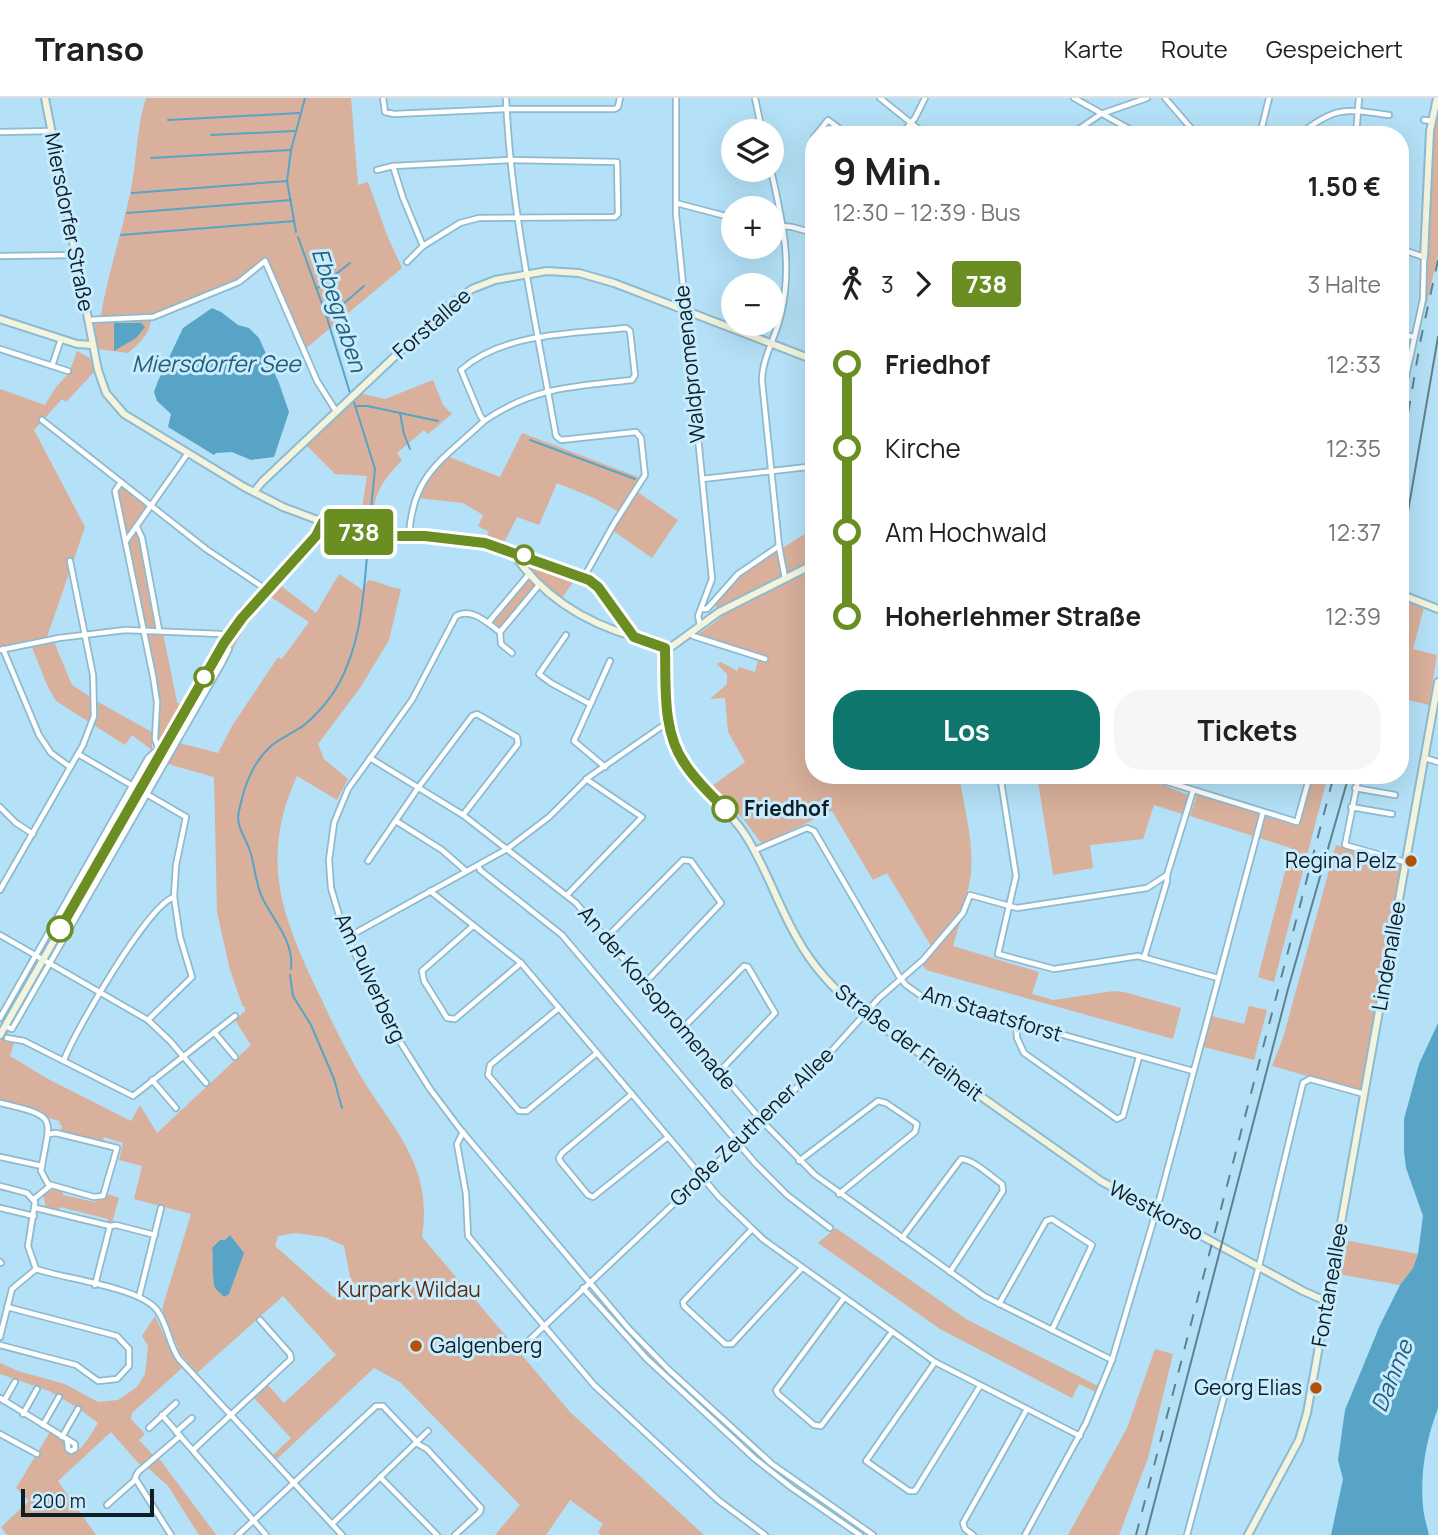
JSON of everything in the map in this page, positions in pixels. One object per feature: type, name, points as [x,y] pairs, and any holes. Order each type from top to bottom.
[{"type":"street","name":"Miersdorfer Straße","points":[[45,98],[93,345],[103,386],[116,407],[132,420],[254,492],[283,507],[323,522],[376,536],[409,535],[485,543],[584,577]]},
{"type":"street","points":[[383,98],[385,112],[390,114],[506,108],[615,109],[620,98]]},
{"type":"street","points":[[506,98],[517,216],[558,439],[636,432],[641,438],[645,475],[584,577],[598,587],[634,637]]},
{"type":"street","name":"Waldpromenade","points":[[676,98],[676,203],[684,309],[712,579],[697,619],[700,625]]},
{"type":"street","points":[[755,98],[759,119]]},
{"type":"street","points":[[880,98],[915,126]]},
{"type":"street","points":[[908,126],[925,98]]},
{"type":"street","points":[[1074,98],[1123,126]]},
{"type":"street","points":[[1083,126],[1101,114],[1147,98]]},
{"type":"street","points":[[1165,98],[1189,126]]},
{"type":"street","points":[[1262,126],[1269,98]]},
{"type":"street","points":[[1356,126],[1359,98]]},
{"type":"street","points":[[1409,361],[1423,299],[1428,120],[1437,98]]},
{"type":"street","points":[[1310,126],[1331,113],[1357,111],[1389,115]]},
{"type":"street","points":[[823,126],[828,120],[836,126]]},
{"type":"street","points":[[0,132],[52,131]]},
{"type":"street","points":[[377,170],[393,166],[510,160],[614,161],[618,164],[618,214],[615,217],[489,216],[466,221],[444,231],[407,262]]},
{"type":"street","points":[[393,166],[403,199],[423,246]]},
{"type":"street","points":[[676,203],[721,215]]},
{"type":"street","points":[[784,226],[805,231]]},
{"type":"street","points":[[784,236],[786,283],[781,314],[763,365],[762,378],[782,574],[785,579]]},
{"type":"street","points":[[1409,252],[1424,257]]},
{"type":"street","points":[[0,256],[76,256]]},
{"type":"street","points":[[89,320],[153,317],[239,282],[265,261],[317,381],[336,411]]},
{"type":"street","name":"Forstallee","points":[[254,492],[458,297],[484,283],[526,273],[559,272],[594,276],[805,357]]},
{"type":"street","points":[[0,319],[83,346],[93,345]]},
{"type":"street","points":[[409,535],[412,505],[428,473],[484,421],[513,403],[548,389],[632,380],[635,375],[630,331],[626,328],[538,338],[490,352],[461,370],[484,421]]},
{"type":"street","points":[[1409,336],[1414,337]]},
{"type":"street","points":[[52,366],[61,339]]},
{"type":"street","points":[[0,349],[68,371]]},
{"type":"street","points":[[43,420],[219,558],[267,590]]},
{"type":"street","points":[[126,541],[188,453]]},
{"type":"street","points":[[702,479],[805,467]]},
{"type":"street","points":[[121,482],[116,491],[156,693],[155,732],[159,751]]},
{"type":"street","points":[[235,1016],[133,1096],[24,1041],[4,1037],[5,1026],[140,790],[159,751],[225,640],[316,536],[323,522]]},
{"type":"street","points":[[137,527],[142,538],[159,630]]},
{"type":"street","points":[[701,609],[707,609],[738,574],[779,546]]},
{"type":"street","points":[[513,553],[540,584],[575,613],[665,648],[671,647],[719,612],[805,569]]},
{"type":"street","points":[[0,890],[78,754],[90,730],[95,708],[93,676],[70,561]]},
{"type":"street","points":[[488,623],[530,573]]},
{"type":"street","points":[[500,632],[540,584]]},
{"type":"street","points":[[1409,598],[1438,609]]},
{"type":"street","name":"Am Pulverberg","points":[[512,653],[501,644],[500,632],[488,623],[465,612],[456,616],[412,700],[351,783],[334,824],[330,848],[331,888],[348,937],[393,1032],[430,1089],[589,1282],[659,1359],[777,1468],[873,1535]]},
{"type":"street","points":[[5,1026],[12,1029],[51,964],[223,662],[229,649],[221,634],[144,630],[85,635],[2,650],[39,735],[51,753],[71,767]]},
{"type":"street","points":[[691,632],[694,636],[724,647],[765,659]]},
{"type":"street","points":[[566,635],[539,674],[590,704]]},
{"type":"street","name":"Straße der Freiheit","points":[[665,648],[669,725],[676,748],[685,764],[735,821],[755,850],[807,956],[832,986],[864,1014],[993,1105]]},
{"type":"street","points":[[605,767],[574,741],[610,661]]},
{"type":"street","name":"Lindenallee","points":[[1355,1148],[1438,685]]},
{"type":"street","points":[[368,861],[418,788],[477,713],[517,737],[518,744],[463,815]]},
{"type":"street","points":[[348,937],[507,849],[549,817],[586,779],[661,727],[669,725]]},
{"type":"street","points":[[0,1018],[150,754],[159,751]]},
{"type":"street","points":[[78,754],[186,817],[177,856],[174,897],[180,937],[192,977],[148,1020]]},
{"type":"street","name":"An der Korsopromenade","points":[[370,758],[463,815],[567,895],[607,937],[761,1121],[799,1161],[839,1194],[999,1304],[1112,1360]]},
{"type":"street","points":[[1425,758],[1438,762]]},
{"type":"street","points":[[567,895],[642,817],[586,779]]},
{"type":"street","points":[[1001,784],[1016,876],[998,954],[1054,969],[1130,957],[1144,958],[1218,978]]},
{"type":"street","points":[[1173,784],[1297,822],[1308,784]]},
{"type":"street","points":[[1356,784],[1345,845],[1406,862]]},
{"type":"street","points":[[1355,788],[1395,794]]},
{"type":"street","points":[[1144,958],[1193,791]]},
{"type":"street","points":[[0,807],[16,824],[33,834]]},
{"type":"street","points":[[1351,807],[1392,814]]},
{"type":"street","points":[[1025,1535],[1080,1436],[1112,1360],[1156,1212],[1263,812]]},
{"type":"street","points":[[396,821],[442,850],[466,872]]},
{"type":"street","name":"Am Staatsforst","points":[[755,850],[807,828],[814,831],[900,978],[923,996],[1193,1071]]},
{"type":"street","points":[[607,937],[683,860],[691,861],[721,903],[645,983]]},
{"type":"street","points":[[478,865],[562,935],[737,1143],[787,1195],[830,1228]]},
{"type":"street","points":[[1009,906],[1017,908],[1147,888],[1167,875]]},
{"type":"street","points":[[430,891],[521,963],[702,1177],[752,1229],[793,1262],[935,1362],[1080,1436]]},
{"type":"street","name":"Große Zeuthener Allee","points":[[521,1348],[809,1076],[864,1014],[932,950],[963,913],[970,895],[1009,906]]},
{"type":"street","points":[[64,1060],[101,992],[147,924],[170,898],[174,897]]},
{"type":"street","points":[[473,926],[422,971],[424,981],[447,1018],[455,1019],[521,963]]},
{"type":"street","points":[[0,935],[148,1020],[206,1083]]},
{"type":"street","points":[[684,1028],[744,967],[748,967],[775,1013],[720,1071]]},
{"type":"street","points":[[559,1008],[490,1065],[488,1075],[502,1092],[519,1111],[527,1111],[597,1053]]},
{"type":"street","points":[[1016,1023],[1017,1038],[1024,1053],[1117,1119],[1123,1116],[1139,1057]]},
{"type":"street","points":[[214,1032],[235,1057]]},
{"type":"street","points":[[1187,1535],[1259,1266],[1303,1083],[1310,1079],[1365,1094]]},
{"type":"street","points":[[152,1080],[176,1108]]},
{"type":"street","points":[[632,1094],[560,1156],[560,1161],[584,1190],[593,1197],[598,1195],[668,1137]]},
{"type":"street","points":[[799,1161],[878,1101],[886,1103],[916,1124],[915,1132],[839,1194]]},
{"type":"street","points":[[0,1103],[34,1111],[46,1121],[49,1134],[41,1166],[43,1177],[50,1186],[94,1197],[103,1195],[117,1148],[56,1133],[49,1134]]},
{"type":"street","name":"Westkorso","points":[[993,1105],[1093,1177],[1328,1301]]},
{"type":"street","points":[[463,1132],[457,1144],[466,1194],[468,1236],[589,1379],[718,1500],[765,1535]]},
{"type":"street","name":"Fontaneallee","points":[[1248,1535],[1301,1435],[1310,1400],[1355,1148]]},
{"type":"street","points":[[0,1157],[41,1166]]},
{"type":"street","points":[[902,1238],[961,1159],[967,1159],[1004,1187],[950,1272]]},
{"type":"street","points":[[0,1186],[27,1193],[34,1199],[36,1208],[27,1246],[36,1269]]},
{"type":"street","points":[[34,1199],[50,1186]]},
{"type":"street","points":[[0,1208],[34,1216]]},
{"type":"street","points":[[36,1208],[155,1235]]},
{"type":"street","points":[[139,1297],[162,1208]]},
{"type":"street","points":[[999,1304],[1046,1221],[1052,1219],[1092,1245],[1052,1330]]},
{"type":"street","points":[[95,1285],[110,1226]]},
{"type":"street","points":[[752,1229],[683,1302],[684,1306],[725,1344],[732,1344],[802,1268]]},
{"type":"street","points":[[36,1269],[139,1297],[158,1312],[179,1359],[340,1534]]},
{"type":"street","points":[[0,1337],[15,1286],[36,1269]]},
{"type":"street","points":[[583,1287],[654,1365],[767,1469],[860,1535]]},
{"type":"street","points":[[844,1298],[776,1390],[814,1425],[821,1426],[892,1332]]},
{"type":"street","points":[[0,1345],[76,1364],[99,1381],[117,1379],[129,1366],[129,1349],[117,1336],[7,1307]]},
{"type":"street","points":[[193,1450],[291,1359],[290,1354],[260,1320]]},
{"type":"street","points":[[935,1362],[866,1461],[908,1491],[915,1491],[980,1386]]},
{"type":"street","points":[[15,1382],[2,1400],[64,1438],[78,1409]]},
{"type":"street","points":[[23,1414],[37,1389]]},
{"type":"street","points":[[43,1425],[59,1397]]},
{"type":"street","points":[[149,1428],[176,1403]]},
{"type":"street","points":[[238,1535],[376,1406],[383,1406],[481,1508],[455,1535]]},
{"type":"street","points":[[973,1535],[964,1529],[963,1523],[1027,1409]]},
{"type":"street","points":[[162,1415],[266,1535]]},
{"type":"street","points":[[107,1506],[192,1418]]},
{"type":"street","points":[[332,1524],[428,1432]]},
{"type":"street","points":[[0,1434],[37,1454]]},
{"type":"street","points":[[380,1477],[437,1535]]},
{"type":"street","points":[[135,1480],[171,1535]]},
{"type":"green space","points":[[146,98],[351,98],[358,185],[368,182],[402,268],[304,350],[267,259],[238,280],[151,316],[147,332],[128,353],[97,349],[94,321],[101,315],[126,209]]},
{"type":"green space","points":[[1438,100],[1438,254],[1426,307],[1432,131]]},
{"type":"green space","points":[[77,351],[90,358],[94,372],[66,402],[62,399],[34,430],[85,527],[47,637],[0,648],[0,389],[45,405],[69,373]]},
{"type":"green space","points":[[433,380],[443,405],[452,414],[428,434],[424,430],[397,453],[402,460],[378,492],[372,531],[359,528],[367,476],[335,474],[306,445],[359,393],[385,399]]},
{"type":"green space","points":[[522,433],[641,478],[636,491],[678,520],[652,558],[612,530],[621,513],[594,498],[557,483],[539,525],[517,517],[505,541],[486,537],[489,532],[478,526],[483,515],[463,503],[417,498],[439,464],[449,457],[500,477]]},
{"type":"green space","points":[[124,487],[148,508],[129,534],[126,533],[118,493],[120,488]]},
{"type":"green space","points":[[138,533],[158,625],[154,628],[144,625],[129,544]]},
{"type":"green space","points":[[805,534],[805,784],[961,784],[971,845],[970,880],[966,897],[956,917],[931,946],[887,873],[873,880],[832,811],[762,844],[712,786],[745,762],[728,732],[725,698],[710,699],[727,684],[727,674],[717,664],[721,662],[737,671],[739,667],[755,672],[758,659],[696,637],[722,617],[715,604],[739,576]]},
{"type":"green space","points":[[529,559],[577,576],[562,598],[529,571],[525,560]]},
{"type":"green space","name":"Kurpark Wildau","points":[[339,574],[363,590],[368,580],[401,589],[389,640],[360,688],[318,744],[324,759],[348,779],[337,800],[297,776],[286,806],[279,834],[280,887],[286,913],[306,966],[354,1065],[412,1157],[423,1193],[422,1237],[570,1412],[704,1535],[601,1535],[598,1532],[603,1524],[570,1500],[546,1535],[495,1535],[520,1505],[400,1382],[374,1368],[277,1459],[273,1455],[291,1438],[254,1398],[268,1385],[284,1403],[336,1355],[283,1296],[197,1373],[180,1353],[162,1309],[191,1214],[134,1199],[142,1166],[119,1160],[123,1143],[104,1137],[102,1143],[61,1133],[60,1121],[48,1118],[36,1109],[0,1100],[0,1041],[188,711],[159,748],[228,624],[242,605],[245,607],[271,578],[316,613]],"holes":[[[271,597],[309,622],[282,659],[278,657],[232,726],[218,753],[179,743],[245,627]],[[164,763],[214,777],[217,912],[230,970],[245,1007],[245,1011],[235,1020],[251,1045],[157,1133],[140,1105],[131,1121],[50,1080],[10,1056],[14,1043],[4,1040]],[[295,1233],[324,1237],[344,1246],[351,1281],[334,1298],[275,1246],[278,1236]],[[225,1240],[242,1259],[224,1297],[213,1281],[215,1268],[212,1248]]]},
{"type":"green space","points":[[527,579],[536,586],[500,629],[492,620]]},
{"type":"green space","points":[[1409,602],[1424,607],[1413,649],[1437,655],[1429,705],[1409,700]]},
{"type":"green space","points":[[151,633],[163,633],[177,702],[181,706],[158,746],[158,689],[148,638]]},
{"type":"green space","points":[[54,642],[72,685],[152,732],[152,750],[132,735],[125,745],[56,701],[31,645]]},
{"type":"green space","points":[[1038,784],[1160,784],[1188,795],[1182,814],[1154,805],[1143,839],[1090,845],[1093,868],[1053,875]]},
{"type":"green space","points":[[1310,784],[1326,784],[1274,982],[1258,977],[1291,848],[1190,816],[1197,795],[1297,826],[1301,822]]},
{"type":"green space","points":[[1336,845],[1401,864],[1360,1091],[1272,1066],[1283,1038]]},
{"type":"green space","points":[[960,922],[953,946],[1039,972],[1032,994],[1053,1000],[1114,991],[1181,1008],[1173,1039],[926,970],[922,964]]},
{"type":"green space","points":[[1249,1006],[1267,1010],[1254,1060],[1204,1047],[1212,1016],[1244,1024]]},
{"type":"green space","points":[[54,1189],[63,1191],[63,1195],[95,1202],[107,1194],[119,1198],[112,1223],[108,1223],[108,1219],[60,1207],[59,1210],[46,1207],[43,1195]]},
{"type":"green space","points":[[836,1228],[966,1319],[1098,1386],[1096,1392],[1079,1384],[1072,1398],[940,1329],[818,1243]]},
{"type":"green space","points":[[1344,1240],[1418,1254],[1413,1268],[1400,1285],[1338,1274]]},
{"type":"green space","points":[[155,1316],[174,1357],[183,1367],[132,1413],[131,1419],[145,1434],[139,1440],[153,1455],[141,1466],[111,1432],[58,1481],[96,1535],[7,1535],[1,1527],[29,1501],[16,1488],[50,1432],[63,1439],[69,1454],[82,1446],[98,1423],[49,1391],[0,1374],[0,1363],[65,1384],[98,1402],[118,1400],[137,1387],[145,1374],[148,1346],[142,1336]]},
{"type":"green space","points":[[1155,1349],[1173,1354],[1148,1458],[1119,1535],[1068,1535],[1127,1428]]},
{"type":"green space","points":[[158,1457],[217,1535],[199,1535],[168,1486],[147,1467]]},
{"type":"water","name":"Miersdorfer See","points":[[212,308],[238,325],[249,328],[259,338],[279,383],[289,412],[274,457],[251,460],[232,452],[214,455],[168,427],[171,414],[157,401],[154,392],[183,328]]},
{"type":"water","points":[[114,323],[141,323],[145,327],[136,338],[114,351]]},
{"type":"water","name":"Dahme","points":[[1438,1023],[1438,1408],[1427,1444],[1422,1482],[1423,1507],[1429,1535],[1331,1535],[1343,1479],[1338,1460],[1345,1410],[1380,1325],[1400,1285],[1413,1268],[1418,1254],[1423,1216],[1406,1168],[1404,1119],[1419,1064]]},
{"type":"water","points":[[230,1235],[244,1253],[229,1294],[224,1297],[214,1286],[212,1248]]},
{"type":"waterway","name":"Ebbegraben","points":[[296,232],[287,181],[291,150],[305,98]]},
{"type":"waterway","points":[[168,120],[299,113]]},
{"type":"waterway","points":[[211,135],[294,131]]},
{"type":"waterway","points":[[151,158],[291,150]]},
{"type":"waterway","points":[[132,193],[287,181]]},
{"type":"waterway","points":[[127,213],[291,200]]},
{"type":"waterway","points":[[121,235],[294,221]]},
{"type":"waterway","name":"Ebbegraben","points":[[298,237],[350,393]]},
{"type":"waterway","points":[[318,288],[350,263]]},
{"type":"waterway","points":[[328,317],[364,286]]},
{"type":"waterway","name":"Ebbegraben","points":[[354,402],[375,469],[369,529]]},
{"type":"waterway","points":[[357,406],[438,421]]},
{"type":"waterway","points":[[400,413],[410,449]]},
{"type":"waterway","points":[[530,440],[635,479]]},
{"type":"waterway","name":"Ebbegraben","points":[[291,969],[286,940],[260,891],[238,816],[246,784],[264,753],[316,715],[337,687],[346,668],[358,627],[368,542]]},
{"type":"waterway","name":"Ebbegraben","points":[[290,975],[293,996],[311,1025],[334,1079],[342,1108]]},
{"type":"tram line","points":[[1409,506],[1438,337]]},
{"type":"tram line","points":[[1146,1535],[1288,989],[1346,784]]},
{"type":"railway","points":[[1409,408],[1438,260]]},
{"type":"railway","points":[[1136,1535],[1332,784]]},
{"type":"bus line","name":"738","points":[[60,929],[233,628],[316,536],[323,522],[376,536],[425,536],[485,543],[589,580],[598,587],[634,637],[665,648],[672,738],[685,764],[725,809]]},
{"type":"place","name":"Friedhof","points":[[725,809]]},
{"type":"place","name":"Regina Pelz","points":[[1411,861]]},
{"type":"place","name":"Galgenberg","points":[[416,1346]]},
{"type":"place","name":"Georg Elias","points":[[1316,1388]]}]
